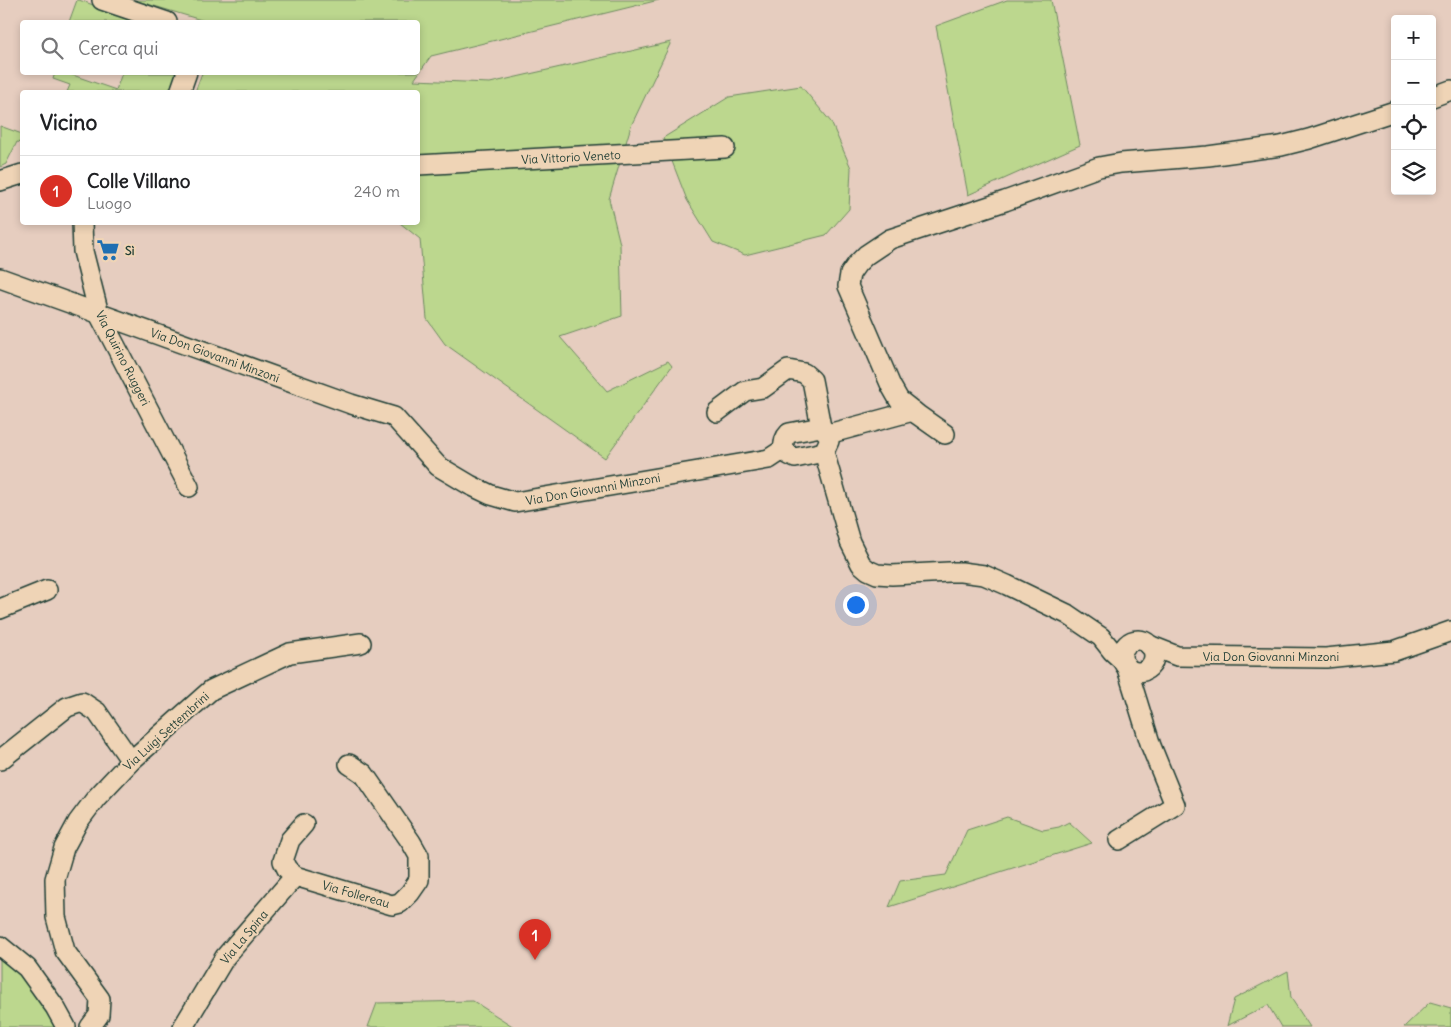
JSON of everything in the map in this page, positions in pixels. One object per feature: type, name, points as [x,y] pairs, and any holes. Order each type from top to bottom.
[{"type":"street","points":[[102,0],[160,20]]},
{"type":"street","points":[[181,90],[187,75]]},
{"type":"street","points":[[1436,96],[1451,90]]},
{"type":"street","points":[[945,434],[899,400],[891,386],[848,286],[850,274],[866,255],[890,239],[1005,201],[1099,167],[1121,162],[1208,156],[1281,146],[1391,112]]},
{"type":"street","name":"Via Vittorio Veneto","points":[[420,165],[725,148]]},
{"type":"street","points":[[0,181],[20,175]]},
{"type":"street","name":"Via Quirino Ruggeri","points":[[82,225],[83,251],[99,314],[189,487]]},
{"type":"street","name":"Via Don Giovanni Minzoni","points":[[0,278],[351,404],[394,417],[438,466],[491,495],[515,502],[769,459],[784,449]]},
{"type":"street","points":[[716,412],[745,391],[763,388],[788,370],[804,373],[812,380],[850,542],[861,564],[877,574],[955,572],[984,575],[1067,614],[1100,637],[1112,651],[1134,661],[1134,691],[1151,746],[1175,805],[1119,840]]},
{"type":"street","points":[[824,437],[789,433],[783,442],[784,449],[795,458],[824,437],[913,411]]},
{"type":"street","points":[[0,609],[46,590]]},
{"type":"street","name":"Via Don Giovanni Minzoni","points":[[1134,661],[1177,656],[1326,658],[1394,652],[1451,631]]},
{"type":"street","name":"Via Luigi Settembrini","points":[[90,1027],[99,1015],[100,999],[65,951],[56,918],[56,880],[64,848],[78,822],[96,798],[131,760],[211,690],[290,653],[361,643]]},
{"type":"street","name":"Via Don Giovanni Minzoni","points":[[1134,661],[1154,654],[1149,645],[1177,656]]},
{"type":"street","points":[[0,760],[67,708],[82,702],[97,712],[131,760]]},
{"type":"street","name":"Via Follereau","points":[[295,876],[392,905],[400,903],[419,880],[419,856],[411,842],[364,774],[349,764]]},
{"type":"street","points":[[295,876],[287,869],[283,861],[290,840],[304,824]]},
{"type":"street","name":"Via La Spina","points":[[183,1027],[225,957],[295,876]]},
{"type":"street","points":[[0,946],[27,968],[55,1006],[66,1027]]},
{"type":"green space","points":[[77,0],[79,0],[136,20],[70,20]]},
{"type":"green space","points":[[134,0],[659,0],[431,56],[420,72],[420,20],[201,20]]},
{"type":"green space","points":[[1007,0],[1051,0],[1080,145],[968,195],[936,26]]},
{"type":"green space","points":[[671,42],[631,126],[609,199],[620,244],[622,316],[560,337],[607,391],[668,361],[672,366],[605,458],[445,344],[427,319],[420,239],[402,225],[420,225],[420,90],[196,90],[201,75],[418,75],[414,80],[490,83]]},
{"type":"green space","points":[[54,75],[73,75],[116,90],[68,90],[70,85],[53,79]]},
{"type":"green space","points":[[121,75],[179,75],[174,90],[116,90]]},
{"type":"green space","points":[[801,86],[831,122],[851,168],[849,209],[826,235],[745,255],[713,242],[687,200],[663,138],[729,97]]},
{"type":"green space","points":[[0,126],[20,133],[20,143],[17,142],[6,164],[0,167]]},
{"type":"green space","points":[[1007,817],[1043,830],[1059,827],[1069,822],[1092,843],[889,907],[900,881],[946,875],[967,830]]},
{"type":"green space","points":[[0,949],[42,1000],[56,1027],[0,1027]]},
{"type":"green space","points":[[1288,971],[1291,998],[1310,1027],[1281,1027],[1268,1005],[1227,1026],[1234,999]]},
{"type":"green space","points":[[473,1001],[514,1027],[368,1027],[377,1003]]},
{"type":"green space","points":[[1430,1002],[1451,1008],[1451,1027],[1404,1027]]},
{"type":"place","name":"Sì","points":[[108,250]]},
{"type":"place","name":"Colle Villano","points":[[535,960]]}]
